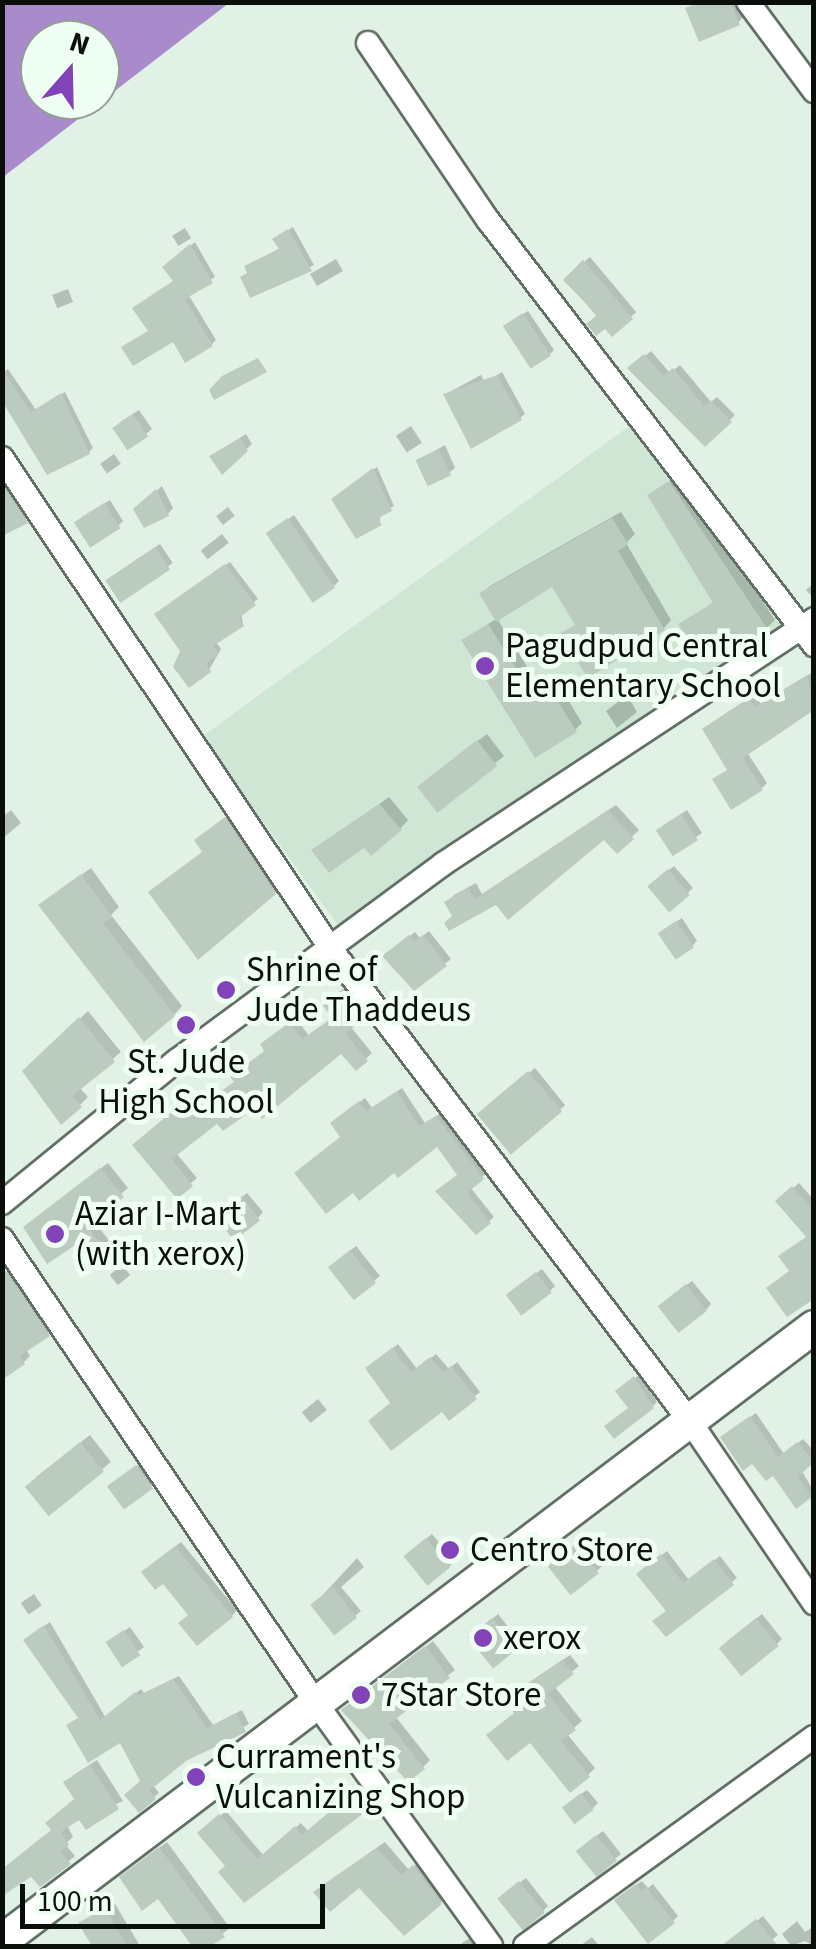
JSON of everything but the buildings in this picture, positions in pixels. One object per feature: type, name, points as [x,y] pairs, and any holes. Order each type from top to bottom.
[{"type":"main road","points":[[2,1941],[814,1327]]},
{"type":"street","points":[[748,2],[814,91]]},
{"type":"street","points":[[2,1203],[176,1061],[443,864],[809,631],[488,220],[368,43]]},
{"type":"street","points":[[2,458],[330,949],[689,1420],[814,1603]]},
{"type":"street","points":[[2,1240],[316,1703],[491,1946]]},
{"type":"street","points":[[525,1946],[814,1738]]},
{"type":"shaded area","points":[[3,2],[229,2],[120,87],[120,20],[20,20],[20,120],[77,120],[3,177]]},
{"type":"shaded area","name":"Pagudpud Central Elementary School","points":[[635,422],[785,628],[351,943],[201,737]]},
{"type":"place","name":"Pagudpud Central Elementary School","points":[[485,666]]},
{"type":"place","name":"Shrine of Jude Thaddeus","points":[[226,990]]},
{"type":"place","name":"St. Jude High School","points":[[186,1025]]},
{"type":"place","name":"Aziar I-Mart (with xerox)","points":[[55,1234]]},
{"type":"place","name":"Centro Store","points":[[450,1550]]},
{"type":"place","name":"xerox","points":[[483,1638]]},
{"type":"place","name":"7Star Store","points":[[361,1695]]},
{"type":"place","name":"Currament's Vulcanizing Shop","points":[[196,1777]]}]
